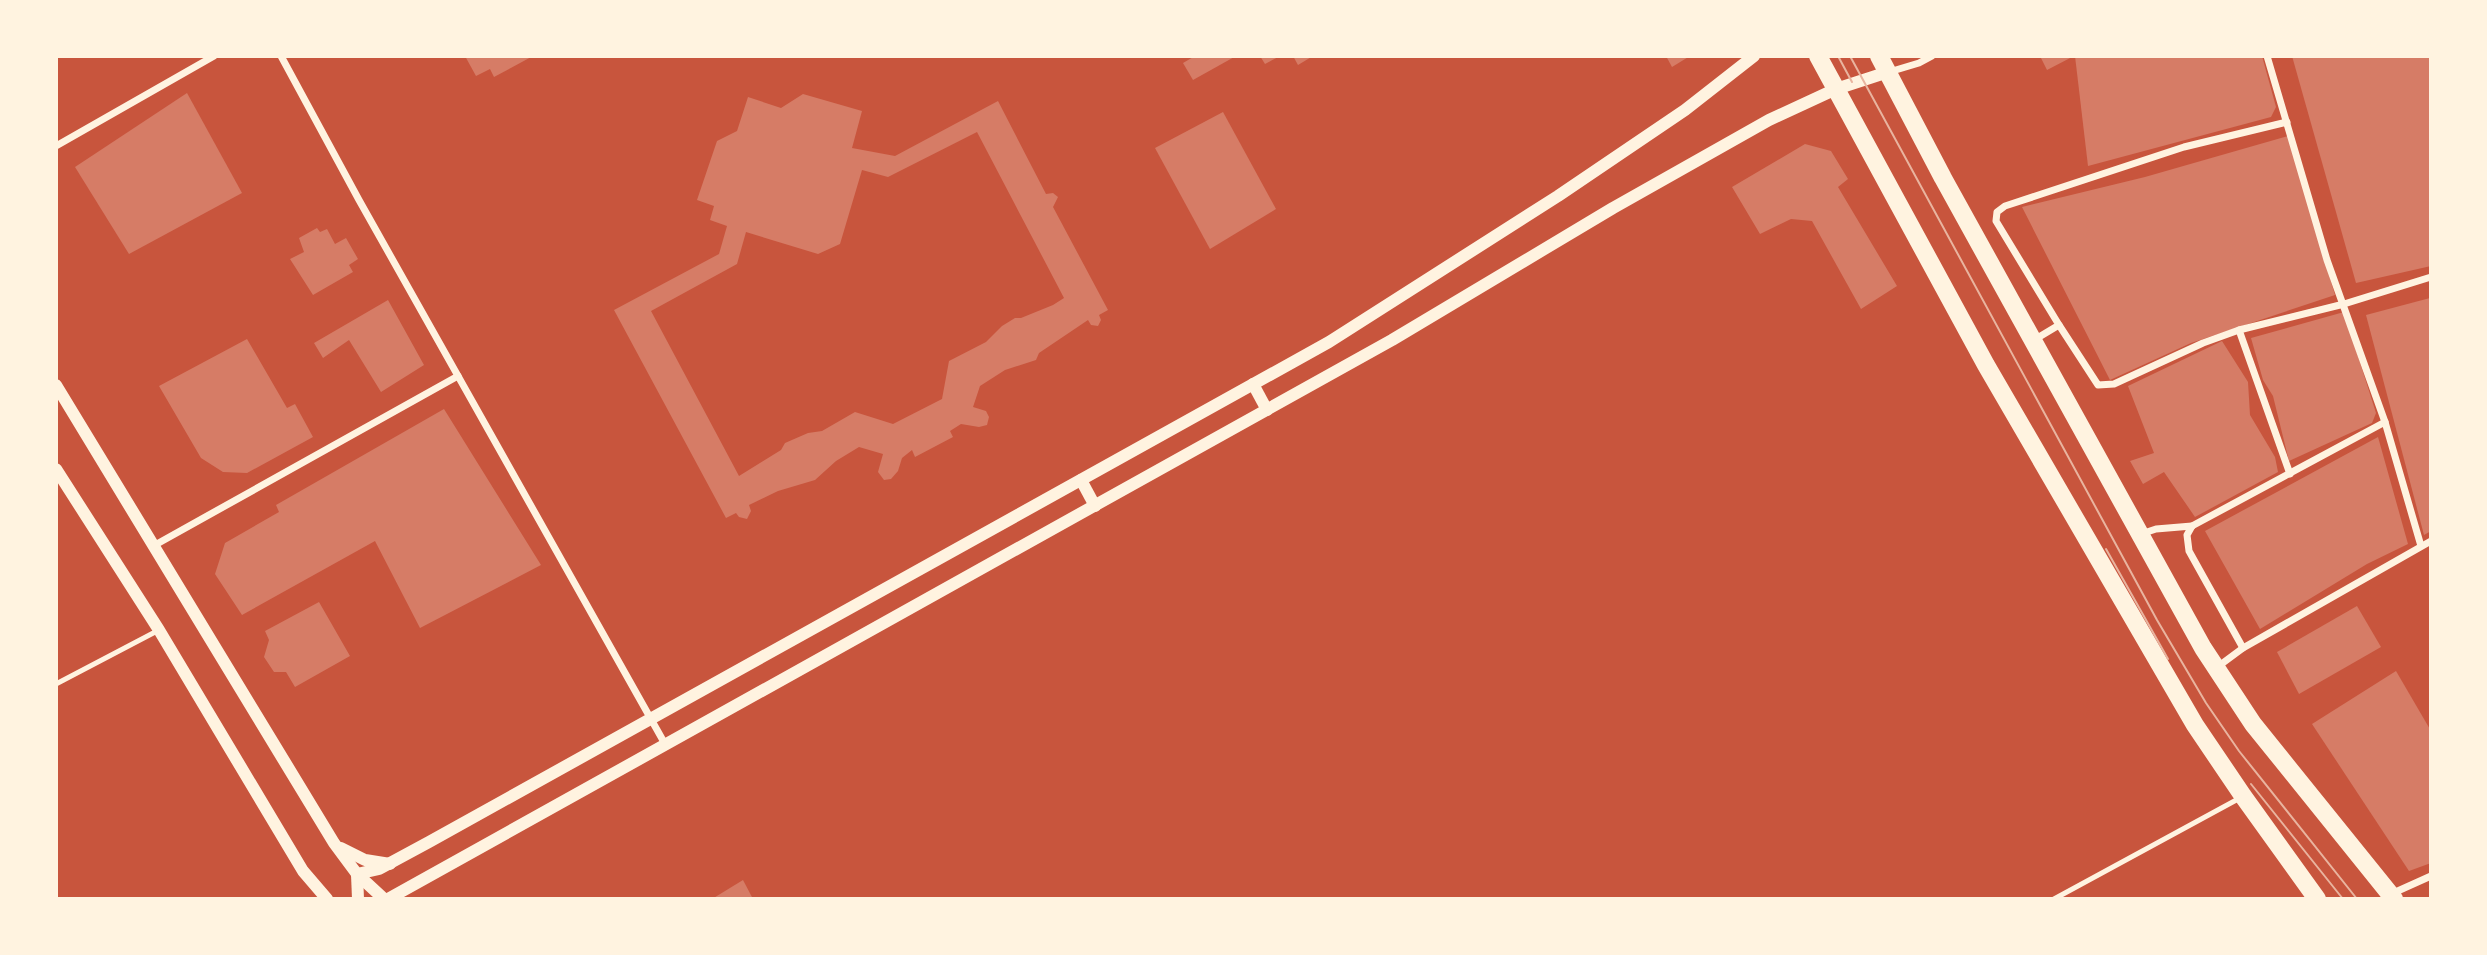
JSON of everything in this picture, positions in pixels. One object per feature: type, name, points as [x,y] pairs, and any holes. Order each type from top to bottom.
[{"type":"main road","points":[[1818,56],[1986,365],[2195,725],[2317,899]]},
{"type":"main road","points":[[1883,64],[2032,341],[2216,668],[2253,724],[2392,896]]},
{"type":"street","points":[[56,146],[214,56]]},
{"type":"street","points":[[281,56],[665,744]]},
{"type":"street","points":[[357,874],[390,864],[1329,342],[1558,196],[1685,110],[1754,56]]},
{"type":"street","points":[[56,385],[334,843],[357,874],[386,899],[1392,340],[1769,120],[1883,64],[1919,63],[1931,56]]},
{"type":"street","points":[[2267,56],[2327,260],[2385,422],[2420,546]]},
{"type":"street","points":[[2287,122],[2185,147],[2005,206],[1997,212],[1996,220],[2098,385],[2114,383],[2239,330],[2431,277]]},
{"type":"street","points":[[2032,341],[2059,325]]},
{"type":"street","points":[[2239,330],[2290,474]]},
{"type":"street","points":[[155,545],[458,376]]},
{"type":"street","points":[[1252,384],[1266,410]]},
{"type":"street","points":[[2139,535],[2156,529],[2192,526],[2385,422]]},
{"type":"street","points":[[56,469],[159,630],[303,871],[327,899]]},
{"type":"street","points":[[1081,480],[1095,506]]},
{"type":"street","points":[[2192,526],[2187,535],[2189,551],[2243,648]]},
{"type":"street","points":[[2216,668],[2243,648],[2431,541]]},
{"type":"street","points":[[334,843],[354,856],[390,864]]},
{"type":"street","points":[[357,874],[358,899]]},
{"type":"street","points":[[2392,896],[2431,876]]},
{"type":"lane","points":[[56,684],[159,630]]},
{"type":"lane","points":[[2054,899],[2243,796]]},
{"type":"building","points":[[465,56],[533,56],[494,77],[490,69],[476,76]]},
{"type":"building","points":[[1195,56],[1236,56],[1193,80],[1183,63]]},
{"type":"building","points":[[1260,56],[1280,56],[1265,64]]},
{"type":"building","points":[[1293,56],[1313,56],[1298,65]]},
{"type":"building","points":[[1666,56],[1690,56],[1672,67]]},
{"type":"building","points":[[2040,56],[2074,56],[2047,70]]},
{"type":"building","points":[[2075,56],[2262,56],[2276,107],[2271,117],[2088,166]]},
{"type":"building","points":[[2292,56],[2431,56],[2431,266],[2356,283]]},
{"type":"building","points":[[187,93],[242,193],[129,254],[75,167]]},
{"type":"building","points":[[803,94],[862,111],[852,148],[895,156],[998,101],[1046,194],[1053,193],[1058,197],[1053,207],[1108,310],[1099,315],[1101,320],[1098,326],[1091,325],[1088,320],[1039,353],[1036,360],[1005,370],[980,386],[973,407],[986,411],[989,417],[987,425],[979,427],[961,424],[950,431],[953,437],[915,457],[912,450],[902,458],[898,471],[891,479],[884,480],[878,472],[883,454],[859,447],[836,461],[815,480],[778,491],[749,505],[751,511],[747,519],[736,513],[726,518],[614,310],[719,254],[727,226],[710,220],[714,206],[697,200],[717,141],[737,131],[748,97],[781,108]],"holes":[[[977,132],[1064,298],[1053,305],[1015,318],[1002,326],[986,342],[949,361],[942,399],[893,424],[855,412],[822,431],[808,433],[785,443],[781,450],[739,476],[651,311],[737,264],[746,232],[818,254],[840,244],[862,170],[888,177]]]},
{"type":"building","points":[[1223,112],[1276,209],[1210,249],[1155,148]]},
{"type":"building","points":[[2288,136],[2335,295],[2191,343],[2110,380],[2022,207],[2145,177]]},
{"type":"building","points":[[1805,144],[1831,151],[1848,179],[1838,187],[1897,286],[1861,309],[1812,221],[1791,219],[1760,234],[1732,187]]},
{"type":"building","points":[[317,228],[320,232],[327,229],[335,244],[346,238],[358,259],[349,265],[353,272],[313,295],[290,259],[304,252],[299,238]]},
{"type":"building","points":[[2430,298],[2431,531],[2424,535],[2366,315]]},
{"type":"building","points":[[388,300],[424,365],[381,392],[349,340],[323,358],[314,343]]},
{"type":"building","points":[[2344,312],[2376,413],[2372,423],[2289,461],[2273,396],[2263,380],[2251,338]]},
{"type":"building","points":[[247,339],[287,408],[295,404],[313,437],[247,473],[223,472],[201,458],[159,386]]},
{"type":"building","points":[[2222,341],[2248,382],[2250,415],[2275,457],[2278,472],[2195,517],[2164,472],[2143,484],[2130,461],[2154,453],[2128,386]]},
{"type":"building","points":[[444,409],[541,565],[420,628],[375,541],[242,615],[215,574],[225,543],[279,512],[276,505]]},
{"type":"building","points":[[2378,437],[2408,544],[2367,564],[2260,629],[2205,531]]},
{"type":"building","points":[[319,602],[350,656],[295,687],[286,672],[274,672],[264,657],[269,640],[265,631]]},
{"type":"building","points":[[2357,606],[2381,647],[2299,694],[2277,652]]},
{"type":"building","points":[[2396,671],[2431,731],[2431,863],[2409,871],[2312,724]]},
{"type":"building","points":[[743,880],[753,899],[712,899]]},
{"type":"tram line","points":[[1838,56],[1852,82]]},
{"type":"tram line","points":[[1850,56],[2157,620],[2206,703],[2239,751],[2357,899]]},
{"type":"tram line","points":[[2106,549],[2168,659]]},
{"type":"tram line","points":[[2251,784],[2343,899]]}]
